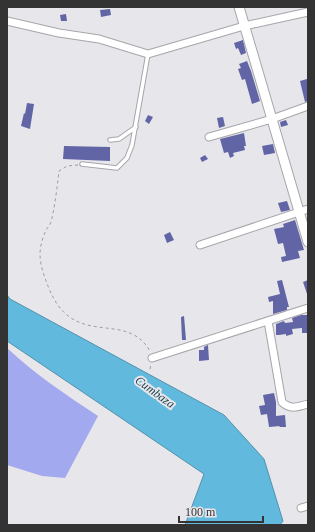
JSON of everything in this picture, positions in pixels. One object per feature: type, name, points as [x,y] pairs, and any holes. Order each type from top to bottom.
[{"type":"street","points":[[239,7],[272,119],[304,210],[308,242]]},
{"type":"street","points":[[7,21],[59,33],[99,39],[148,54],[244,26],[308,12]]},
{"type":"street","points":[[209,137],[272,119],[308,106]]},
{"type":"street","points":[[200,245],[304,210]]},
{"type":"street","points":[[152,358],[308,308]]},
{"type":"street","points":[[268,321],[282,402],[286,406],[293,408],[308,404]]},
{"type":"street","points":[[300,508],[308,506]]},
{"type":"lane","points":[[82,164],[117,168],[127,158],[130,152],[136,127],[148,54]]},
{"type":"lane","points":[[110,140],[119,139],[136,127]]},
{"type":"path","points":[[82,164],[67,166],[59,171],[50,224],[44,235],[41,247],[40,258],[44,275],[54,301],[66,316],[87,326],[118,330],[133,335],[146,345],[150,351],[152,358],[150,369]]},
{"type":"shaded area","points":[[7,348],[40,375],[98,416],[65,478],[42,476],[7,465]]},
{"type":"water","name":"Cumbaza","points":[[7,295],[10,299],[224,415],[264,459],[283,521],[280,525],[185,525],[204,474],[7,341]]},
{"type":"building","points":[[110,9],[111,15],[101,17],[100,10]]},
{"type":"building","points":[[66,14],[67,21],[61,21],[60,15]]},
{"type":"building","points":[[243,40],[246,53],[241,55],[238,48],[236,49],[234,43]]},
{"type":"building","points":[[247,61],[260,101],[252,104],[245,79],[242,80],[238,69],[241,68],[239,64]]},
{"type":"building","points":[[307,79],[308,101],[305,102],[300,81]]},
{"type":"building","points":[[27,103],[34,104],[30,129],[21,126]]},
{"type":"building","points":[[148,115],[153,117],[149,124],[145,121]]},
{"type":"building","points":[[223,117],[225,126],[219,128],[217,118]]},
{"type":"building","points":[[286,120],[288,125],[281,127],[280,122]]},
{"type":"building","points":[[244,133],[246,146],[244,146],[245,150],[233,153],[234,156],[230,158],[228,152],[224,153],[220,139]]},
{"type":"building","points":[[273,144],[275,153],[264,155],[262,146]]},
{"type":"building","points":[[64,146],[110,147],[110,161],[63,159]]},
{"type":"building","points":[[205,155],[208,159],[202,162],[200,158]]},
{"type":"building","points":[[287,201],[290,210],[281,212],[278,203]]},
{"type":"building","points":[[295,220],[304,250],[298,251],[300,258],[282,262],[281,257],[286,256],[283,243],[278,244],[274,229],[284,227],[283,224]]},
{"type":"building","points":[[170,232],[174,240],[167,243],[164,235]]},
{"type":"building","points":[[282,280],[289,307],[287,307],[287,310],[273,314],[273,301],[269,302],[268,297],[280,294],[277,281]]},
{"type":"building","points":[[308,280],[308,294],[307,294],[303,282]]},
{"type":"building","points":[[301,315],[308,315],[308,333],[302,333],[302,328],[292,329],[293,334],[286,336],[286,334],[276,335],[276,324],[284,321],[285,323],[293,322],[292,318]]},
{"type":"building","points":[[184,316],[186,340],[182,340],[181,317]]},
{"type":"building","points":[[208,345],[209,360],[199,361],[199,350],[204,350],[204,347]]},
{"type":"building","points":[[274,393],[276,402],[276,416],[285,415],[286,427],[269,427],[267,414],[261,415],[259,406],[265,405],[263,395]]}]
